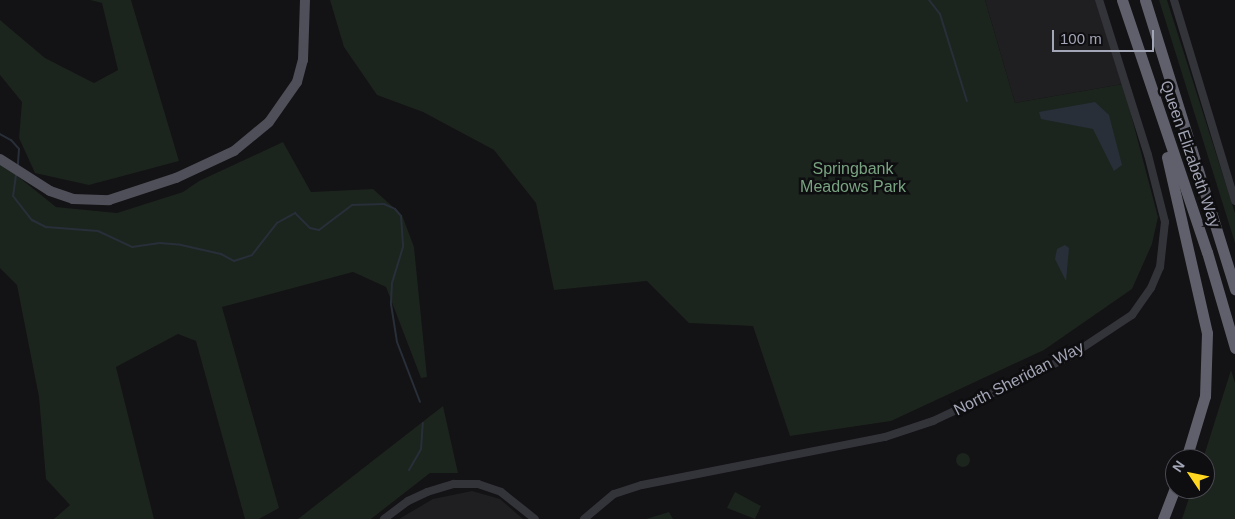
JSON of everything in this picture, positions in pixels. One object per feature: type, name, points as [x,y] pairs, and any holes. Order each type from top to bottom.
[{"type":"highway","name":"Queen Elizabeth Way","points":[[1122,0],[1155,104],[1204,243],[1235,348]]},
{"type":"highway","name":"Queen Elizabeth Way","points":[[1145,0],[1235,289]]},
{"type":"highway","points":[[1155,104],[1207,333],[1205,396],[1189,449]]},
{"type":"highway","points":[[1215,223],[1225,236],[1235,263]]},
{"type":"highway","points":[[1162,519],[1170,499]]},
{"type":"main road","points":[[0,159],[24,177],[50,192],[73,199],[109,200],[176,178],[248,141],[269,122],[294,88],[303,60],[305,0]]},
{"type":"street","name":"North Sheridan Way","points":[[584,519],[614,494],[642,485],[891,436],[933,422],[1067,358],[1132,315],[1151,288],[1160,267],[1166,222],[1148,155],[1099,0]]},
{"type":"street","points":[[1174,0],[1235,201]]},
{"type":"street","points":[[384,519],[408,500],[454,484],[470,484],[501,492],[535,519]]},
{"type":"shaded area","points":[[985,0],[1100,0],[1123,84],[1015,103]]},
{"type":"shaded area","points":[[1095,102],[1109,115],[1122,165],[1114,171],[1093,129],[1041,119],[1039,112]]},
{"type":"shaded area","points":[[1065,245],[1069,248],[1066,281],[1055,259],[1057,249]]},
{"type":"shaded area","points":[[472,491],[500,499],[523,519],[399,519],[433,499]]},
{"type":"green space","points":[[90,0],[131,0],[179,161],[89,185],[35,173],[19,138],[22,102],[0,75],[0,20],[45,58],[94,83],[118,70],[102,3]]},
{"type":"green space","name":"Springbank Meadows Park","points":[[330,0],[985,0],[1015,103],[1123,84],[1158,217],[1152,244],[1132,289],[1044,350],[891,421],[790,436],[753,326],[689,323],[647,281],[554,290],[536,203],[494,150],[423,112],[377,95],[344,47]]},
{"type":"green space","points":[[1159,0],[1167,0],[1235,213],[1235,243]]},
{"type":"green space","points":[[283,142],[311,192],[373,189],[402,215],[414,247],[427,377],[421,378],[386,287],[353,272],[222,307],[279,508],[259,519],[245,519],[196,341],[178,334],[116,367],[154,519],[54,519],[70,505],[46,479],[39,397],[17,285],[0,268],[0,162],[56,207],[117,213],[183,192],[199,181]]},
{"type":"green space","points":[[1231,370],[1235,383],[1235,519],[1182,519],[1189,499],[1215,499],[1215,449],[1206,449]]},
{"type":"green space","points":[[443,406],[458,473],[430,473],[371,519],[298,519]]},
{"type":"green space","points":[[960,453],[966,453],[970,460],[966,467],[960,467],[956,463],[956,457]]},
{"type":"green space","points":[[735,492],[761,506],[755,519],[727,508]]},
{"type":"green space","points":[[669,512],[673,519],[646,519]]},
{"type":"waterway","points":[[929,0],[940,14],[967,101]]},
{"type":"waterway","points":[[0,134],[11,140],[19,149],[18,165]]},
{"type":"waterway","points":[[16,175],[13,196],[32,220],[46,227],[98,231],[132,247],[160,243],[181,245],[221,254],[234,261],[252,255],[277,223],[295,213],[310,228],[319,230],[352,205],[384,204],[395,209],[401,216],[403,247],[392,283],[391,304],[397,342],[420,402]]},
{"type":"waterway","points":[[409,470],[421,449],[423,423]]}]
